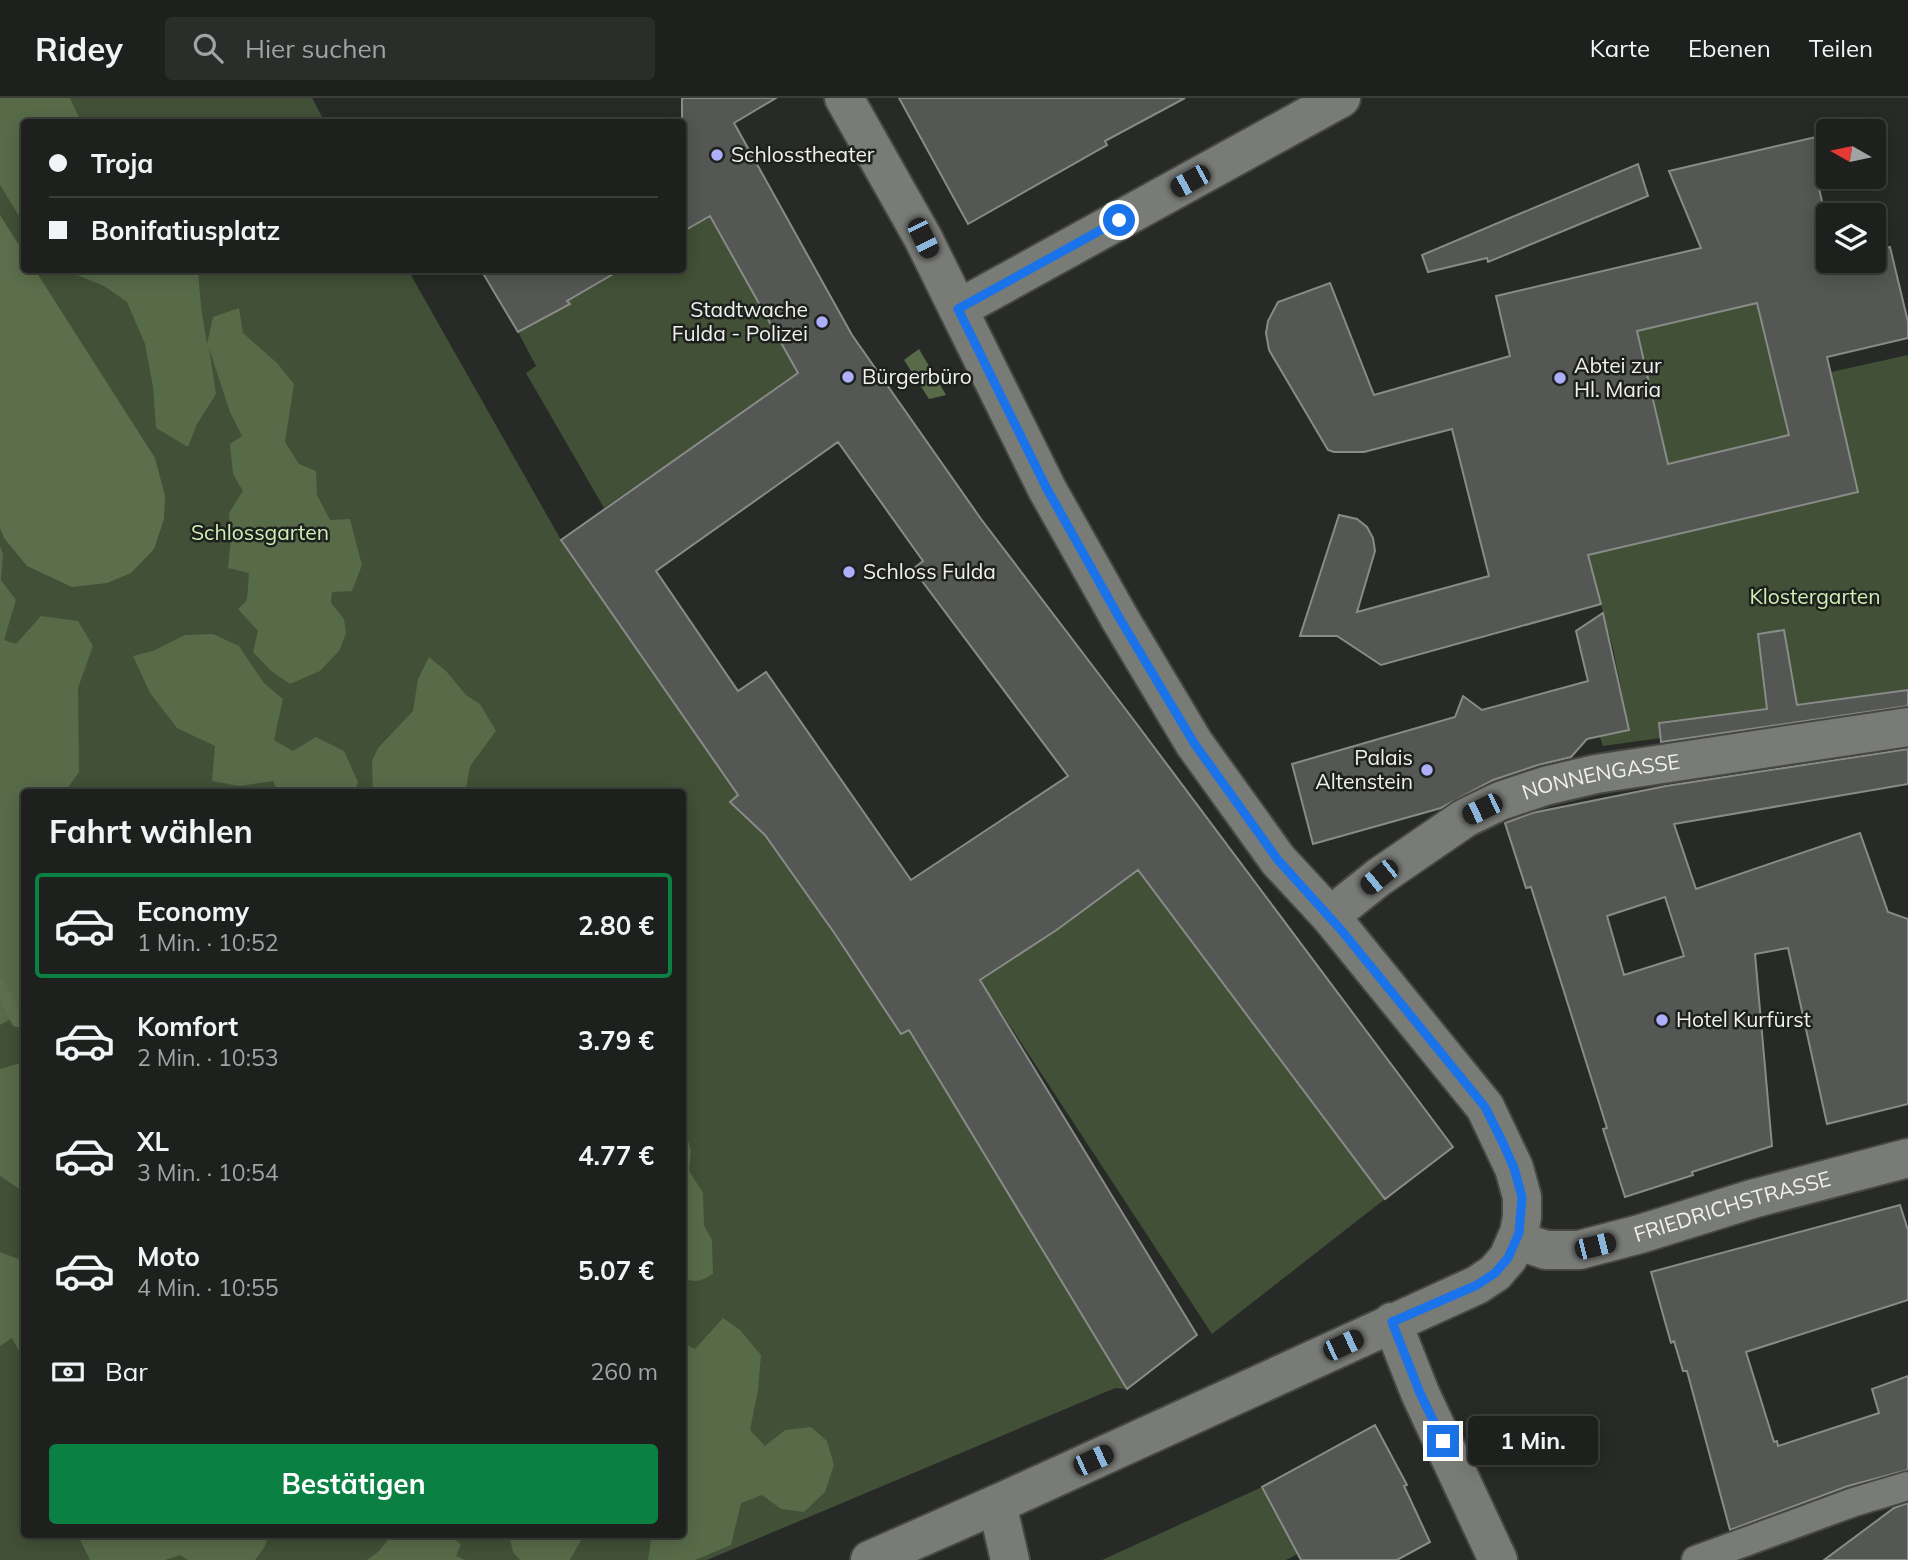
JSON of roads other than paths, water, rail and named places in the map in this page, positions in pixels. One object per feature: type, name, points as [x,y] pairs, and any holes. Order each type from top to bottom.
[{"type":"street","points":[[844,98],[923,238],[1047,489],[1194,743],[1278,860],[1330,916],[1485,1107],[1514,1168],[1522,1197],[1522,1217],[1508,1258],[1495,1273],[1477,1285],[870,1560]]},
{"type":"street","points":[[958,309],[1341,98]]},
{"type":"street","name":"NONNENGASSE","points":[[1330,916],[1379,877],[1465,818],[1500,801],[1545,786],[1597,774],[1908,727]]},
{"type":"street","name":"FRIEDRICHSTRASSE","points":[[1516,1240],[1546,1250],[1579,1250],[1752,1199],[1908,1158]]},
{"type":"street","points":[[1392,1322],[1420,1393],[1498,1560]]},
{"type":"street","points":[[1696,1560],[1854,1502],[1908,1486]]},
{"type":"street","points":[[997,1504],[1011,1557]]},
{"type":"waterway","points":[[0,985],[17,1021]]},
{"type":"place","name":"Schlosstheater","points":[[717,155]]},
{"type":"place","name":"Stadtwache Fulda - Polizei","points":[[822,322]]},
{"type":"place","name":"Bürgerbüro","points":[[848,377]]},
{"type":"place","name":"Abtei zur Hl. Maria","points":[[1560,378]]},
{"type":"place","name":"Schloss Fulda","points":[[849,572]]},
{"type":"place","name":"Palais Altenstein","points":[[1427,770]]},
{"type":"place","name":"Hotel Kurfürst","points":[[1662,1020]]},
{"type":"park label","name":"Schlossgarten","points":[[260,533]]},
{"type":"park label","name":"Klostergarten","points":[[1815,597]]}]
